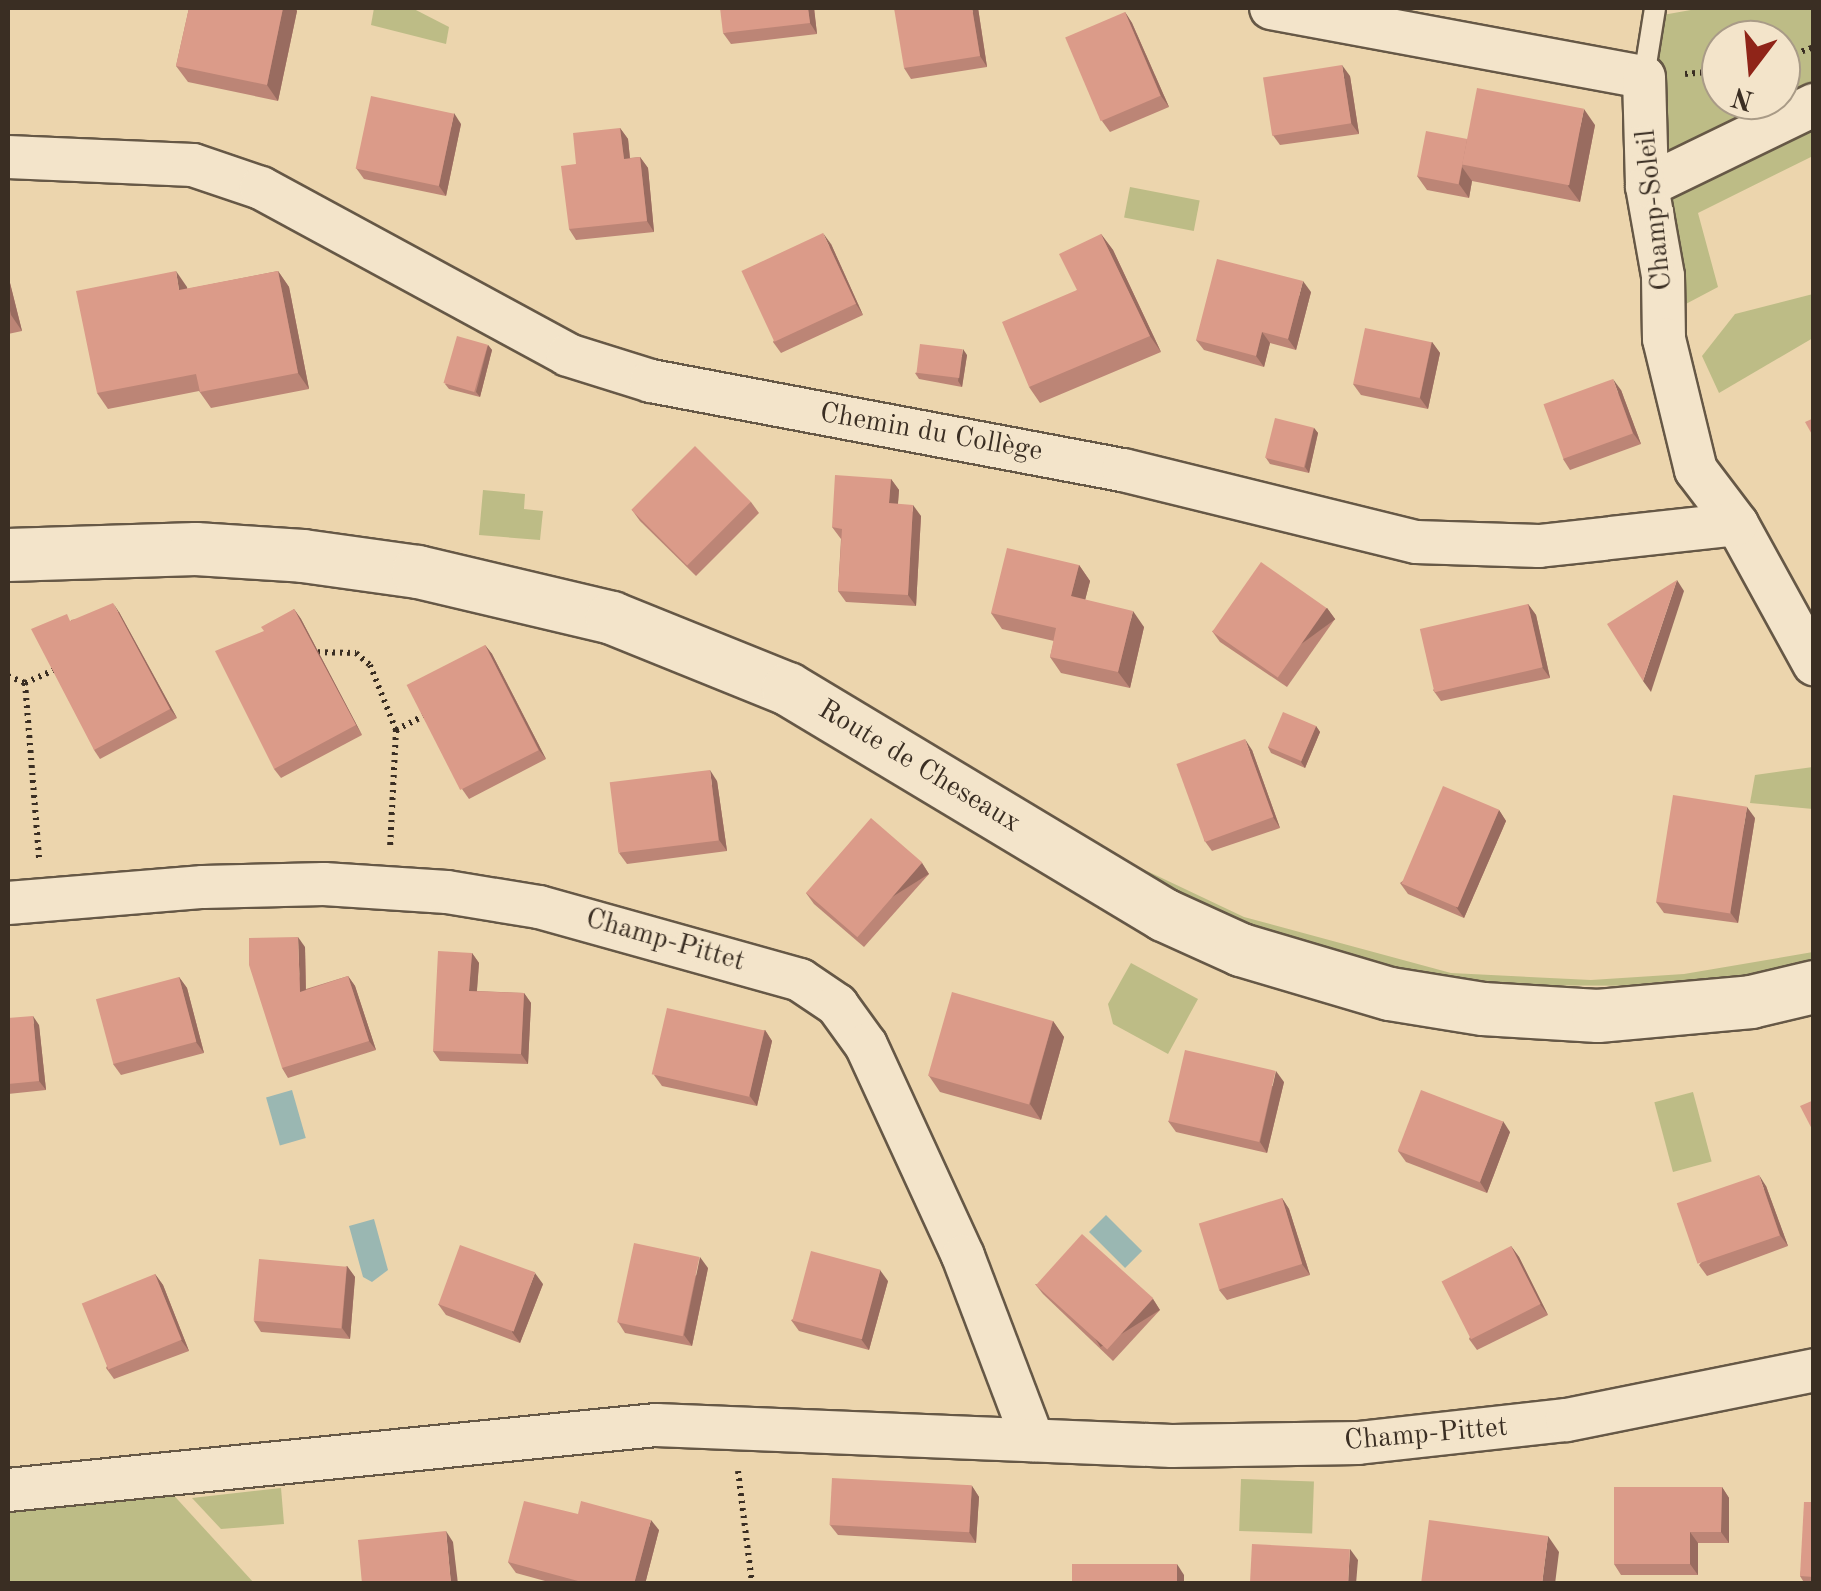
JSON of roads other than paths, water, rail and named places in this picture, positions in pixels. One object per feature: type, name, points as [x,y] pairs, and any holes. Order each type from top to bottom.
[{"type":"street","points":[[1271,8],[1644,77]]},
{"type":"street","name":"Champ-Soleil","points":[[1644,77],[1647,186],[1663,276],[1664,339],[1696,470],[1737,524]]},
{"type":"street","points":[[1647,186],[1814,105]]},
{"type":"street","name":"Chemin du Collège","points":[[8,157],[193,165],[261,188],[568,355],[652,381],[1123,470],[1416,542],[1539,546],[1737,524]]},
{"type":"street","points":[[1737,524],[1814,664]]},
{"type":"street","name":"Route de Cheseaux","points":[[8,555],[196,548],[303,556],[418,572],[612,618],[788,689],[1164,915],[1241,950],[1390,994],[1483,1009],[1598,1016],[1752,1002],[1814,987]]},
{"type":"street","name":"Champ-Pittet","points":[[25,901],[203,887],[387,888],[555,911],[800,980],[837,1005],[866,1044],[963,1256],[1033,1440]]},
{"type":"street","name":"Champ-Pittet","points":[[8,1490],[656,1424],[1252,1446],[1440,1437],[1640,1408],[1814,1370]]},
{"type":"lane","points":[[1644,77],[1655,8]]},
{"type":"water","points":[[292,1090],[306,1138],[280,1146],[266,1097]]},
{"type":"water","points":[[1106,1215],[1142,1251],[1125,1268],[1089,1232]]},
{"type":"water","points":[[374,1219],[388,1270],[372,1282],[363,1277],[349,1226]]}]
